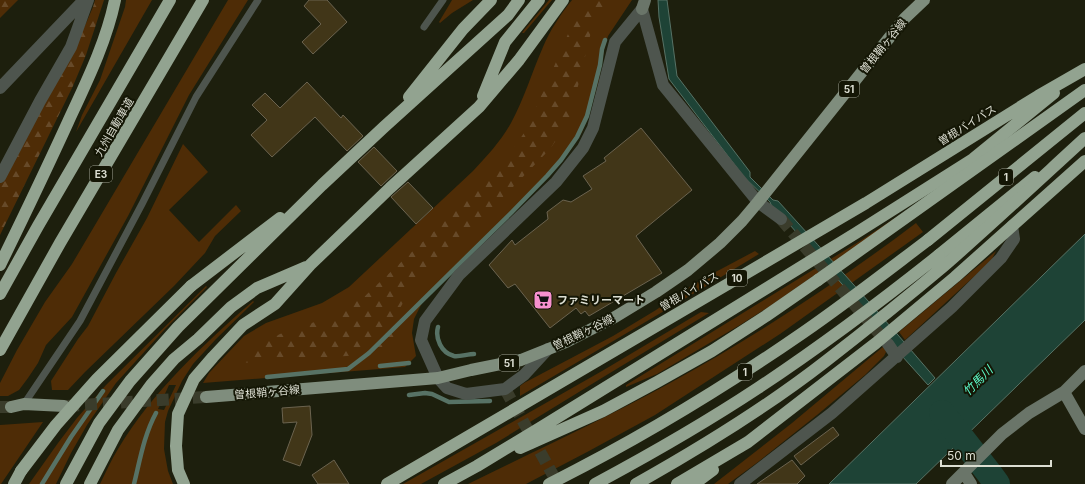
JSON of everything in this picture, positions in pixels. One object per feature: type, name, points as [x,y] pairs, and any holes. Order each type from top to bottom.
[{"type":"highway","points":[[0,265],[41,182],[89,78],[102,44],[115,0]]},
{"type":"highway","name":"九州自動車道","points":[[0,294],[170,0]]},
{"type":"highway","name":"九州自動車道","points":[[0,350],[60,243],[192,19],[205,0]]},
{"type":"highway","points":[[384,127],[463,30],[491,0]]},
{"type":"highway","points":[[66,484],[99,423],[130,381],[178,328],[384,127],[508,15],[519,0]]},
{"type":"highway","points":[[479,106],[505,42],[539,0]]},
{"type":"highway","points":[[184,484],[178,470],[176,446],[178,414],[194,379],[243,325],[275,304],[310,265],[390,188],[479,106],[519,60],[563,0]]},
{"type":"highway","points":[[444,484],[476,466],[856,233],[972,159],[1085,69]]},
{"type":"highway","name":"曽根バイパス","points":[[387,484],[866,203],[1038,96],[1085,69]]},
{"type":"highway","points":[[476,466],[603,411],[658,382],[718,347],[818,280],[900,220],[1085,90]]},
{"type":"highway","name":"1","points":[[549,484],[684,410],[804,332],[928,240],[1085,113]]},
{"type":"highway","points":[[636,484],[728,430],[826,361],[944,266],[1085,137]]},
{"type":"highway","name":"1","points":[[595,484],[633,464],[696,427],[757,389],[816,348],[878,304],[1085,137]]},
{"type":"highway","points":[[694,484],[709,474],[876,343],[955,277],[1085,161]]},
{"type":"highway","points":[[14,484],[21,471],[56,425],[97,379],[191,286],[322,186]]},
{"type":"highway","points":[[90,484],[118,430],[151,385],[174,359],[198,339],[231,307],[257,288],[310,265]]},
{"type":"highway","points":[[677,484],[748,442]]},
{"type":"main road","name":"曽根鞘ヶ谷線","points":[[206,397],[438,378],[521,360],[566,342],[615,317],[688,270],[720,243],[742,221],[777,180],[905,18],[924,0]]},
{"type":"main road","points":[[11,407],[24,404],[64,406]]},
{"type":"street","points":[[0,88],[84,0]]},
{"type":"street","points":[[0,177],[40,101],[71,47],[88,0]]},
{"type":"street","points":[[644,4],[663,85],[760,201],[781,220]]},
{"type":"street","points":[[548,349],[524,375],[505,389],[466,394],[447,388],[438,378],[421,340],[425,321],[459,276],[556,182],[583,148],[593,128],[615,42],[644,4]]},
{"type":"street","points":[[740,484],[832,413],[952,307],[1001,258],[1014,239],[1012,226]]},
{"type":"street","points":[[888,344],[896,357]]},
{"type":"street","points":[[952,484],[1002,434],[1029,413],[1064,392],[1085,371]]},
{"type":"street","points":[[1064,392],[1085,429]]},
{"type":"street","points":[[964,473],[971,484]]},
{"type":"lane","points":[[24,404],[80,321],[142,204],[196,97],[258,0]]},
{"type":"lane","points":[[424,27],[443,0]]},
{"type":"green space","points":[[0,0],[18,0],[0,18]]},
{"type":"green space","points":[[95,0],[104,0],[86,55],[73,86],[0,235],[0,181],[69,59]]},
{"type":"green space","points":[[126,0],[152,0],[76,132],[82,115],[100,80],[125,7]]},
{"type":"green space","points":[[228,0],[248,0],[189,95],[128,216],[72,317],[46,345],[38,363],[19,390],[8,396],[0,396],[0,383],[17,350],[45,302],[72,264]]},
{"type":"green space","points":[[452,0],[473,0],[452,13],[440,23],[439,22]]},
{"type":"green space","points":[[549,0],[552,0],[524,33],[522,33],[524,30]]},
{"type":"green space","points":[[572,0],[632,0],[608,36],[599,79],[582,132],[567,155],[547,178],[424,299],[414,319],[412,333],[416,356],[405,367],[203,383],[209,373],[244,336],[266,323],[322,303],[349,287],[473,171],[489,154],[507,130],[520,105],[546,41],[556,22]]},
{"type":"green space","points":[[592,0],[612,0],[591,32],[571,115],[561,133],[550,149],[409,293],[397,313],[397,343],[394,350],[377,354],[240,363],[255,347],[280,334],[326,318],[364,297],[499,170],[524,133],[571,27]]},
{"type":"green space","points":[[183,144],[208,172],[169,210],[199,242],[236,205],[241,211],[215,236],[205,253],[174,286],[68,390],[52,390],[51,381],[88,326],[147,218]]},
{"type":"green space","points":[[927,197],[770,306],[740,325],[657,374],[626,387],[626,385],[860,241]]},
{"type":"green space","points":[[916,223],[923,232],[780,334],[655,415],[526,484],[468,484],[569,435],[702,365],[796,308]]},
{"type":"green space","points":[[755,251],[759,254],[520,396],[520,386],[524,383],[613,336],[708,276]]},
{"type":"green space","points":[[996,251],[992,259],[980,271],[905,340],[899,332]]},
{"type":"green space","points":[[206,286],[207,287],[165,329],[116,383],[87,425],[56,484],[29,484],[77,418],[106,385]]},
{"type":"green space","points":[[253,301],[254,302],[193,364],[182,381],[168,411],[165,422],[164,449],[168,471],[173,484],[100,484],[118,449],[132,428],[163,388]],"holes":[[[169,385],[176,385],[164,410],[158,409]]]},
{"type":"green space","points":[[701,312],[709,313],[496,443],[421,484],[403,484],[602,371]]},
{"type":"green space","points":[[884,346],[886,352],[884,356],[865,375],[817,415],[728,484],[714,484],[792,423]]},
{"type":"green space","points":[[43,422],[1,484],[0,484],[0,425]]},
{"type":"water","points":[[658,0],[667,0],[677,76],[750,172],[750,177],[773,200],[778,201],[935,378],[928,385],[893,346],[894,343],[782,216],[772,207],[770,202],[744,177],[669,79],[659,17]]},
{"type":"water","name":"竹馬川","points":[[1085,234],[1085,320],[916,484],[829,484]]},
{"type":"building","points":[[309,0],[327,0],[347,22],[313,54],[302,42],[321,24],[304,6]]},
{"type":"building","points":[[307,82],[341,118],[343,115],[363,136],[347,151],[315,117],[272,157],[251,135],[267,120],[252,105],[265,93],[280,108]]},
{"type":"building","points":[[641,128],[692,190],[636,236],[662,273],[589,316],[585,311],[581,314],[576,308],[550,328],[515,284],[508,288],[489,265],[512,240],[515,245],[548,219],[547,212],[563,200],[571,202],[592,189],[583,176],[606,161],[604,158]]},
{"type":"building","points":[[374,147],[397,171],[381,186],[358,162]]},
{"type":"building","points":[[408,182],[433,208],[416,224],[391,197]]},
{"type":"building","points":[[310,406],[312,435],[300,466],[283,460],[297,422],[283,423],[282,408]]},
{"type":"building","points":[[833,427],[839,435],[801,465],[794,456]]},
{"type":"building","points":[[334,460],[349,484],[318,484],[312,475]]},
{"type":"building","points":[[792,460],[805,476],[797,484],[757,484]]},
{"type":"waterway","points":[[267,377],[348,369],[369,353],[511,213],[561,160],[577,137],[587,116],[605,40]]},
{"type":"waterway","points":[[438,327],[438,340],[446,352],[454,356],[474,354]]},
{"type":"waterway","points":[[380,366],[409,363]]},
{"type":"waterway","points":[[42,484],[71,437],[103,391]]},
{"type":"waterway","points":[[409,395],[425,393],[432,394],[449,402],[490,401]]},
{"type":"waterway","points":[[134,484],[145,439],[156,413]]},
{"type":"waterway","points":[[942,413],[997,484]]},
{"type":"tunnel","points":[[781,219],[888,344]]},
{"type":"tunnel","points":[[505,389],[558,484]]},
{"type":"tunnel","points":[[67,406],[206,397]]},
{"type":"tunnel","points":[[0,407],[11,407]]},
{"type":"place","name":"ファミリーマート","points":[[543,300]]}]
